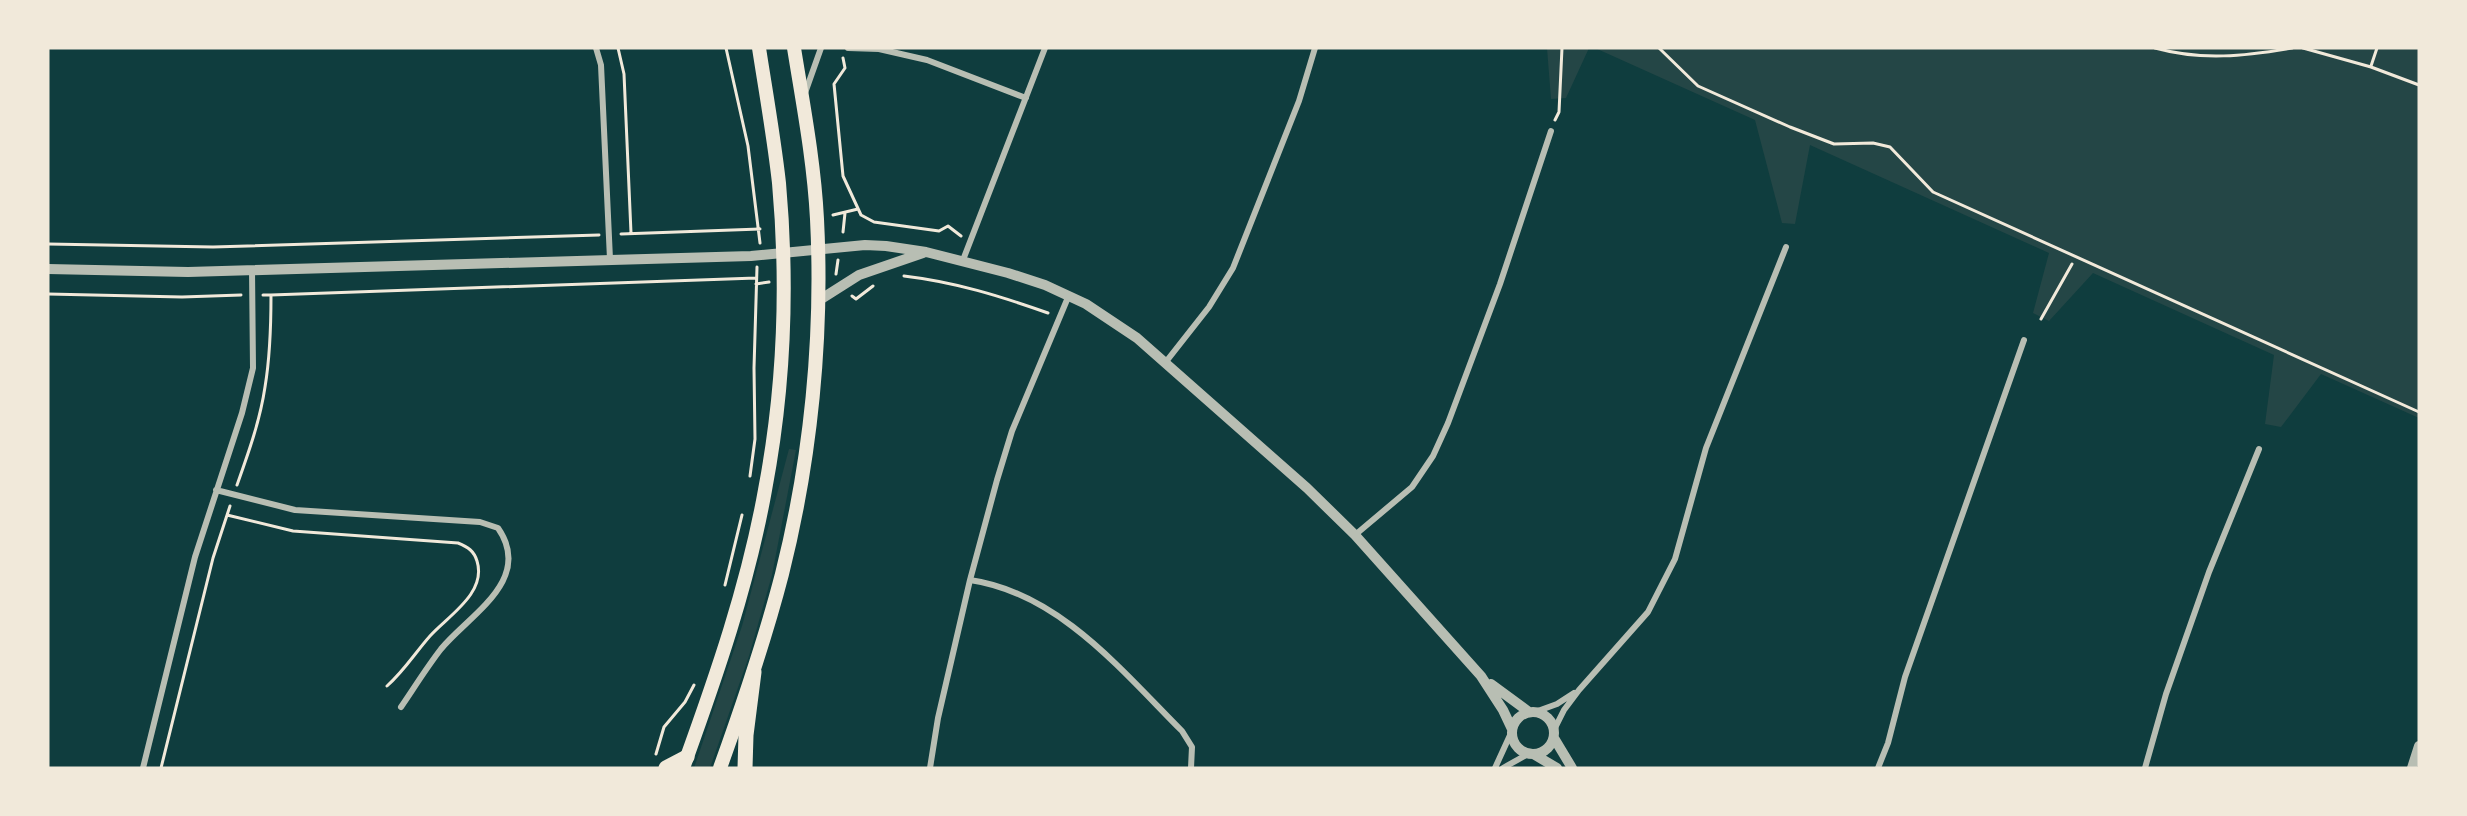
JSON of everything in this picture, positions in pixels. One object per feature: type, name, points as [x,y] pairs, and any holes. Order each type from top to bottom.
[{"type":"highway","points":[[745,768],[746,735],[754,672]]},
{"type":"highway","points":[[661,765],[685,763]]},
{"type":"main road","points":[[685,763],[736,612],[766,489],[780,359],[782,253],[778,183],[759,48]]},
{"type":"main road","points":[[720,768],[754,672],[782,573],[799,490],[808,429],[818,301],[818,248],[816,207],[803,99],[794,48]]},
{"type":"street","points":[[596,48],[601,65],[610,259]]},
{"type":"street","points":[[803,99],[821,48]]},
{"type":"street","points":[[848,48],[879,49],[918,58],[1026,98]]},
{"type":"street","points":[[963,260],[1044,48]]},
{"type":"street","points":[[1166,363],[1209,306],[1233,268],[1299,101],[1315,48]]},
{"type":"street","points":[[1355,535],[1412,487],[1433,456],[1448,423],[1500,284],[1551,130]]},
{"type":"street","points":[[48,268],[131,272],[252,270],[759,256],[840,246],[886,246],[963,260],[1027,279],[1069,296],[1113,322],[1166,363],[1308,488],[1355,535],[1481,676],[1503,710],[1516,747],[1557,768]]},
{"type":"street","points":[[1503,768],[1547,749],[1564,710],[1648,612],[1675,559],[1706,448],[1786,247]]},
{"type":"street","points":[[818,301],[841,285],[881,266],[926,252]]},
{"type":"street","points":[[142,768],[195,557],[242,412],[253,368],[252,270]]},
{"type":"street","points":[[930,768],[938,718],[970,580],[1012,431],[1069,296]]},
{"type":"street","points":[[1878,768],[1888,743],[1905,677],[2024,340]]},
{"type":"street","points":[[2145,768],[2166,694],[2209,572],[2259,449]]},
{"type":"street","points":[[216,490],[295,510],[480,522],[498,528],[507,544],[509,555],[507,568],[497,593],[442,648],[401,706]]},
{"type":"street","points":[[970,580],[1006,588],[1035,601],[1084,635],[1182,731],[1191,747],[1191,768]]},
{"type":"street","points":[[1481,676],[1514,703],[1547,718],[1572,768]]},
{"type":"street","points":[[1495,768],[1518,718],[1557,704],[1579,690]]},
{"type":"street","points":[[2412,768],[2419,746]]},
{"type":"path","points":[[618,48],[625,85],[632,234]]},
{"type":"path","points":[[726,48],[748,146],[760,229],[756,278],[755,439],[748,485]]},
{"type":"path","points":[[1551,130],[1559,112],[1562,48]]},
{"type":"path","points":[[1659,48],[1698,86],[1834,144],[1873,143],[1890,147],[1933,192],[2419,412]]},
{"type":"path","points":[[2155,48],[2218,57],[2292,48]]},
{"type":"path","points":[[2303,48],[2371,67],[2419,85]]},
{"type":"path","points":[[2371,67],[2377,48]]},
{"type":"path","points":[[843,54],[845,68],[834,84],[843,176],[861,215],[874,222],[939,231],[948,226],[960,236],[971,239]]},
{"type":"path","points":[[858,209],[845,213],[836,273],[841,285],[856,299],[874,286]]},
{"type":"path","points":[[48,244],[111,247],[213,247],[760,229]]},
{"type":"path","points":[[2041,319],[2072,264]]},
{"type":"path","points":[[895,275],[966,286],[994,293],[1060,318]]},
{"type":"path","points":[[48,294],[171,297],[271,295],[756,278]]},
{"type":"path","points":[[161,768],[213,558],[249,452],[265,390],[270,348],[271,295]]},
{"type":"path","points":[[723,594],[744,508]]},
{"type":"path","points":[[227,515],[293,531],[458,543],[468,547],[478,563],[478,584],[387,686]]},
{"type":"path","points":[[661,765],[664,727],[688,698],[697,676]]},
{"type":"shaded area","points":[[1547,48],[1589,48],[1566,98],[1551,99]]},
{"type":"shaded area","points":[[1595,48],[2419,48],[2419,418],[2321,374],[2281,427],[2265,424],[2274,355],[2093,273],[2049,321],[2033,313],[2049,253],[1810,145],[1795,224],[1782,223],[1755,120]]},
{"type":"shaded area","points":[[789,449],[796,450],[772,575],[749,656],[710,768],[694,768],[742,626]]}]
